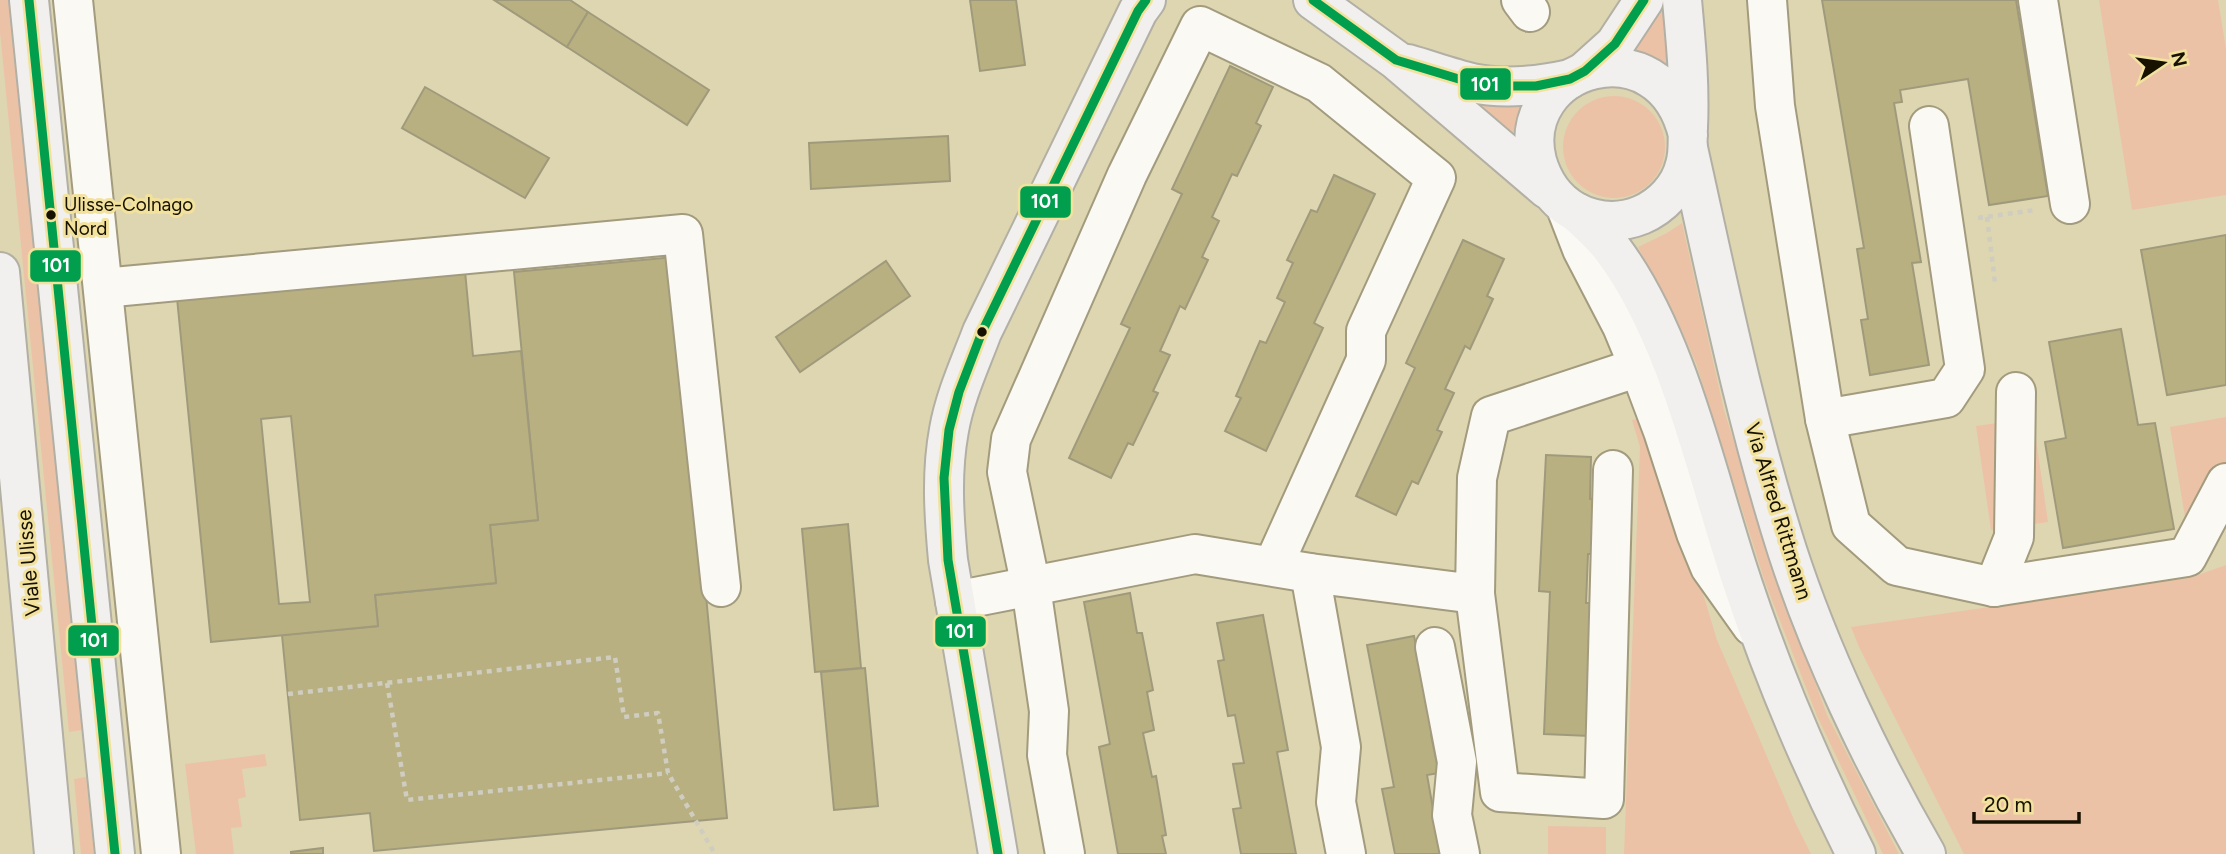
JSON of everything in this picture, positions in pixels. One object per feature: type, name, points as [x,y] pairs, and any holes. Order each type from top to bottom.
[{"type":"main road","points":[[29,0],[115,854]]},
{"type":"main road","points":[[998,854],[945,527],[944,466],[950,428],[963,381],[982,332],[1146,0]]},
{"type":"main road","points":[[1313,0],[1396,61],[1564,203],[1618,257],[1653,320],[1687,407],[1760,637],[1827,797],[1856,854]]},
{"type":"main road","points":[[1644,0],[1615,44],[1554,92],[1542,111],[1536,131],[1535,153],[1541,174],[1564,203],[1594,219],[1614,221],[1650,211],[1678,184],[1685,166],[1688,141],[1690,81],[1682,0]]},
{"type":"main road","points":[[1396,61],[1472,83],[1506,86],[1536,86],[1604,67],[1624,68],[1651,79],[1674,98],[1683,116],[1688,141]]},
{"type":"main road","name":"Via Alfred Rittmann","points":[[1688,141],[1729,339],[1788,553],[1853,714],[1926,854]]},
{"type":"main road","name":"Viale Ulisse","points":[[0,272],[10,479],[54,854]]},
{"type":"lane","points":[[73,0],[160,854]]},
{"type":"lane","points":[[1767,0],[1775,106],[1825,419],[1851,525],[1897,566],[1994,587],[2187,557],[2226,484]]},
{"type":"lane","points":[[2038,0],[2070,204]]},
{"type":"lane","points":[[1065,854],[1047,755],[1049,710],[1031,587],[1007,472],[1011,439],[1127,175],[1200,26],[1319,83],[1436,178],[1366,331],[1366,360],[1273,566]]},
{"type":"lane","points":[[1825,419],[1946,398],[1965,369],[1929,126]]},
{"type":"lane","points":[[1564,203],[1582,249],[1622,326],[1639,367],[1710,567],[1760,637]]},
{"type":"lane","points":[[103,288],[683,234],[720,587]]},
{"type":"lane","points":[[1613,470],[1604,799],[1500,792],[1475,594],[1477,478],[1491,416],[1639,367]]},
{"type":"lane","points":[[1994,587],[2014,537],[2017,392]]},
{"type":"lane","points":[[955,601],[1195,554],[1310,573],[1475,594]]},
{"type":"lane","points":[[1310,573],[1341,747],[1336,802],[1346,854]]},
{"type":"lane","points":[[1435,648],[1457,762],[1452,815],[1460,854]]},
{"type":"path","points":[[1944,223],[2070,204]]},
{"type":"path","points":[[1987,217],[1995,283]]},
{"type":"path","points":[[288,694],[615,657],[624,717],[658,713],[668,773],[714,853]]},
{"type":"path","points":[[387,683],[407,800],[668,773]]},
{"type":"shaded area","points":[[0,0],[9,0],[82,730],[69,732],[0,32]]},
{"type":"shaded area","points":[[1664,0],[1674,66],[1653,60],[1634,47]]},
{"type":"shaded area","points":[[2099,0],[2218,0],[2226,49],[2226,195],[2132,210]]},
{"type":"shaded area","points":[[1614,96],[1634,100],[1650,111],[1661,127],[1665,147],[1661,167],[1650,183],[1634,194],[1614,198],[1594,194],[1578,183],[1567,167],[1563,147],[1567,127],[1578,111],[1594,100]]},
{"type":"shaded area","points":[[1467,98],[1521,103],[1520,121],[1513,137]]},
{"type":"shaded area","points":[[1682,223],[1724,410],[1771,562],[1827,715],[1899,854],[1883,854],[1817,716],[1765,582],[1696,363],[1676,318],[1638,247]]},
{"type":"shaded area","points":[[2226,417],[2226,522],[2187,529],[2170,427]]},
{"type":"shaded area","points":[[1643,418],[1653,428],[1717,640],[1811,854],[1624,854],[1640,447],[1632,420]]},
{"type":"shaded area","points":[[2033,418],[2048,522],[1991,530],[1976,426]]},
{"type":"shaded area","points":[[2226,565],[2226,854],[1964,854],[1851,627],[2190,578]]},
{"type":"shaded area","points":[[265,754],[267,766],[242,769],[246,797],[238,799],[242,827],[231,828],[234,854],[196,854],[185,764]]},
{"type":"shaded area","points":[[86,777],[94,854],[81,854],[74,779]]},
{"type":"shaded area","points":[[1548,826],[1606,827],[1606,854],[1548,854]]},
{"type":"building","points":[[494,0],[570,0],[588,12],[567,47]]},
{"type":"building","points":[[970,0],[1016,0],[1025,65],[980,71]]},
{"type":"building","points":[[1822,0],[2016,0],[2048,196],[1989,205],[1968,79],[1900,90],[1902,102],[1894,103],[1921,262],[1912,263],[1929,365],[1870,375],[1861,320],[1868,319],[1857,249],[1864,248]]},
{"type":"building","points":[[588,12],[709,90],[687,125],[567,47]]},
{"type":"building","points":[[1230,66],[1273,87],[1256,123],[1261,126],[1237,176],[1232,174],[1212,217],[1219,221],[1202,257],[1208,260],[1185,309],[1180,306],[1160,351],[1170,355],[1153,391],[1158,393],[1133,445],[1128,443],[1111,478],[1069,458],[1130,328],[1121,324],[1182,194],[1172,189]]},
{"type":"building","points":[[425,87],[549,158],[525,198],[402,128]]},
{"type":"building","points":[[948,136],[950,181],[811,189],[809,143]]},
{"type":"building","points":[[1334,175],[1375,194],[1314,323],[1323,328],[1266,451],[1225,431],[1241,398],[1236,396],[1260,341],[1266,343],[1285,302],[1277,298],[1293,263],[1287,260],[1311,210],[1317,212]]},
{"type":"building","points":[[2226,235],[2226,385],[2167,395],[2141,250]]},
{"type":"building","points":[[1463,240],[1504,259],[1487,296],[1493,299],[1470,349],[1465,346],[1445,389],[1454,393],[1437,430],[1442,432],[1418,484],[1412,481],[1396,515],[1356,496],[1415,368],[1406,363]]},
{"type":"building","points":[[674,257],[727,818],[374,851],[370,813],[300,820],[282,635],[378,626],[375,595],[496,583],[490,525],[538,520],[514,272]]},
{"type":"building","points":[[886,261],[910,296],[800,372],[776,337]]},
{"type":"building","points":[[465,271],[473,356],[521,351],[538,520],[490,525],[496,583],[375,595],[378,626],[211,642],[177,298]],"holes":[[[291,416],[310,602],[279,604],[261,419]]]},
{"type":"building","points":[[2121,329],[2138,425],[2155,423],[2174,529],[2063,548],[2045,442],[2066,438],[2049,342]]},
{"type":"building","points":[[1546,455],[1591,457],[1590,499],[1597,499],[1594,554],[1588,554],[1586,603],[1596,603],[1590,736],[1544,734],[1550,592],[1539,591]]},
{"type":"building","points":[[848,524],[861,668],[815,672],[802,529]]},
{"type":"building","points":[[1130,593],[1137,633],[1142,633],[1153,690],[1147,692],[1154,730],[1143,733],[1152,777],[1156,776],[1166,835],[1162,836],[1166,854],[1118,854],[1099,747],[1110,744],[1084,602]]},
{"type":"building","points":[[1263,615],[1288,750],[1277,752],[1296,854],[1241,854],[1233,809],[1241,808],[1233,764],[1244,763],[1235,715],[1228,716],[1218,661],[1224,660],[1217,623]]},
{"type":"building","points":[[1414,636],[1437,733],[1431,735],[1439,773],[1427,775],[1435,820],[1446,854],[1395,854],[1382,789],[1394,787],[1367,645]]},
{"type":"building","points":[[865,668],[878,806],[834,810],[821,672]]},
{"type":"building","points":[[323,848],[323,854],[291,854],[291,852]]},
{"type":"transit line","name":"101","points":[[29,0],[115,854]]},
{"type":"transit line","name":"101","points":[[998,854],[948,560],[944,478],[949,430],[959,392],[982,332],[1138,11],[1146,0]]},
{"type":"transit line","name":"101","points":[[1313,0],[1396,60],[1472,83],[1506,86],[1536,86],[1570,79],[1585,71],[1615,44],[1644,0]]},
{"type":"place","name":"Ulisse-Colnago Nord","points":[[51,215]]}]
